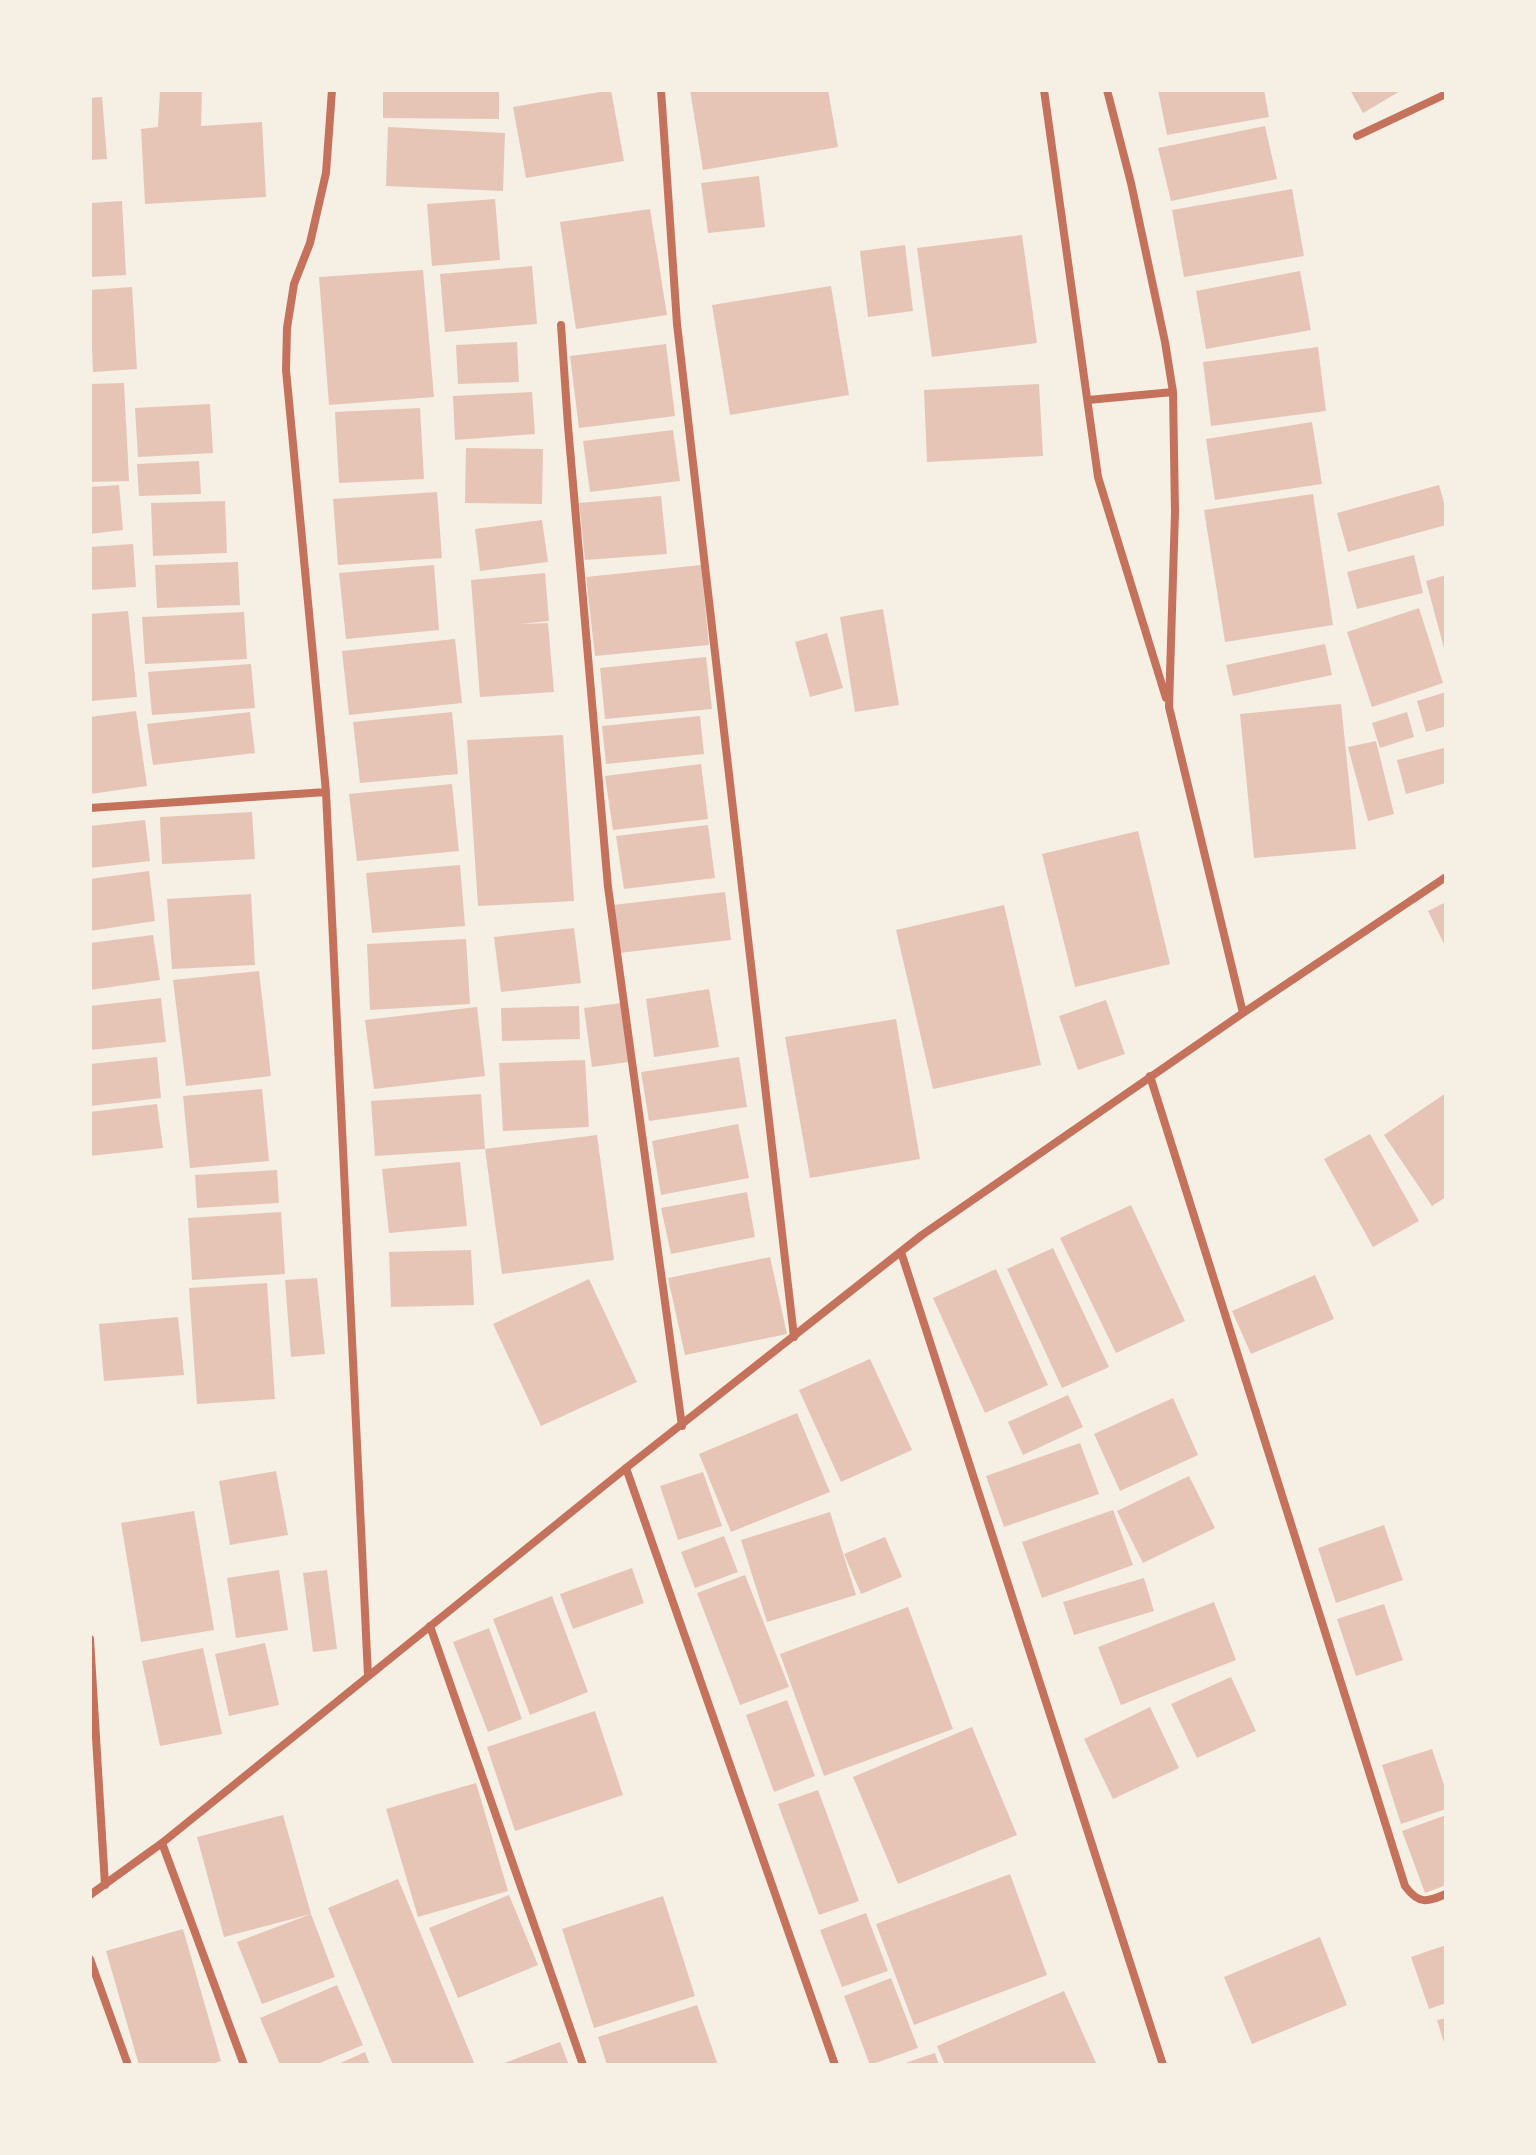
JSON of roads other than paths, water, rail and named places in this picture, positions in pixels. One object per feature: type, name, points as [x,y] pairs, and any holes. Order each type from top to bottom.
[{"type":"street","points":[[332,90],[326,173],[310,243],[294,284],[287,328],[286,370],[326,792],[368,1676]]},
{"type":"street","points":[[661,90],[677,324],[794,1337]]},
{"type":"street","points":[[1044,90],[1098,477],[1169,707],[1243,1013]]},
{"type":"street","points":[[1107,90],[1131,183],[1173,392],[1175,512],[1169,707]]},
{"type":"street","points":[[1357,136],[1446,94]]},
{"type":"street","points":[[561,325],[608,887],[682,1426]]},
{"type":"street","points":[[1088,400],[1173,392]]},
{"type":"street","points":[[90,808],[326,792]]},
{"type":"street","points":[[90,1895],[162,1843],[626,1468],[901,1252],[1150,1076],[1446,877]]},
{"type":"street","points":[[1150,1076],[1405,1886],[1412,1896],[1421,1901],[1446,1894]]},
{"type":"street","points":[[901,1252],[1163,2065]]},
{"type":"street","points":[[626,1468],[835,2065]]},
{"type":"street","points":[[430,1626],[583,2065]]},
{"type":"street","points":[[90,1639],[105,1885]]},
{"type":"street","points":[[162,1843],[244,2065]]},
{"type":"street","points":[[90,1959],[128,2065]]}]
